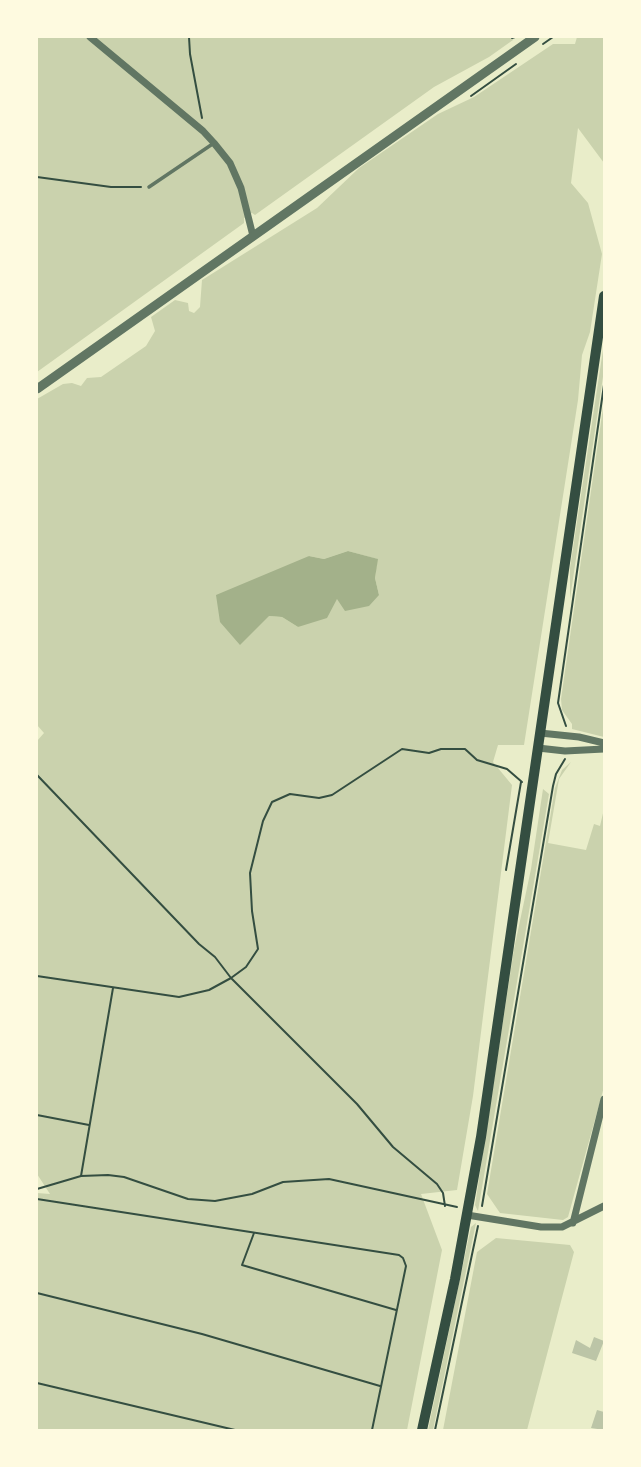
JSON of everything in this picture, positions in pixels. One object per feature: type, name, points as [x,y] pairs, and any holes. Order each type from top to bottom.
[{"type":"main road","points":[[422,1430],[468,1212],[529,783],[538,748],[604,296]]},
{"type":"street","points":[[90,37],[214,143],[230,163],[241,188],[253,236]]},
{"type":"street","points":[[37,388],[535,37]]},
{"type":"street","points":[[540,733],[604,743]]},
{"type":"street","points":[[538,748],[565,751],[604,749]]},
{"type":"street","points":[[573,1223],[604,1099]]},
{"type":"street","points":[[468,1212],[479,1217],[541,1227],[562,1227],[604,1206]]},
{"type":"lane","points":[[149,187],[214,143]]},
{"type":"path","points":[[189,37],[203,131]]},
{"type":"path","points":[[37,177],[111,187],[149,187]]},
{"type":"path","points":[[566,736],[566,721],[558,703],[604,385]]},
{"type":"path","points":[[37,976],[179,997],[209,990],[231,978],[246,967],[258,949],[250,873],[262,821],[272,802],[290,794],[318,798],[332,794],[402,749],[429,753],[441,749],[465,749],[477,760],[508,769],[520,782],[529,783]]},
{"type":"path","points":[[435,1430],[479,1217],[553,786],[556,774],[565,761],[565,751]]},
{"type":"path","points":[[37,775],[199,944],[215,957],[231,978],[357,1104],[393,1147],[437,1184],[443,1193],[445,1206]]},
{"type":"path","points":[[520,782],[529,783]]},
{"type":"path","points":[[506,870],[520,782]]},
{"type":"path","points":[[544,785],[553,786]]},
{"type":"path","points":[[81,1176],[113,987]]},
{"type":"path","points":[[37,1115],[90,1125]]},
{"type":"path","points":[[38,1190],[81,1176],[108,1175],[124,1177],[173,1195],[203,1202],[252,1194],[283,1182],[329,1179],[468,1212]]},
{"type":"path","points":[[37,1199],[399,1255],[405,1266],[372,1430]]},
{"type":"path","points":[[254,1232],[242,1265],[397,1310]]},
{"type":"path","points":[[37,1293],[202,1334],[381,1386]]},
{"type":"path","points":[[37,1383],[236,1430]]},
{"type":"shaded area","points":[[37,37],[512,37],[513,40],[489,57],[434,87],[255,215],[252,213],[244,218],[244,223],[37,372]]},
{"type":"shaded area","points":[[577,37],[604,37],[604,163],[578,128],[571,183],[588,203],[602,254],[590,332],[582,355],[578,400],[524,745],[498,745],[493,762],[512,785],[473,1096],[457,1190],[421,1194],[442,1250],[407,1430],[37,1430],[37,1193],[50,1194],[37,1174],[37,741],[44,733],[37,725],[37,399],[63,384],[81,386],[87,378],[101,377],[146,346],[155,331],[151,317],[175,300],[188,303],[189,311],[194,313],[200,307],[202,280],[317,208],[359,168],[438,114],[474,97],[553,44],[575,44]],"holes":[[[348,551],[377,559],[375,578],[379,595],[337,599],[298,627],[282,617],[269,616],[309,556],[324,559]]]},
{"type":"shaded area","points":[[604,343],[604,370],[570,599],[570,568]]},
{"type":"shaded area","points":[[604,401],[604,737],[572,729],[572,724],[562,710],[561,699]]},
{"type":"shaded area","points":[[348,551],[378,559],[375,578],[379,595],[369,606],[345,611],[337,599],[327,618],[298,627],[282,617],[269,616],[240,645],[220,622],[216,595],[309,556],[324,559]]},
{"type":"shaded area","points":[[571,762],[559,779],[548,843],[586,850],[594,824],[600,826],[604,809],[604,1087],[568,1217],[563,1220],[500,1213],[487,1194],[555,788],[562,770]]},
{"type":"shaded area","points":[[543,789],[549,794],[478,1211],[475,1205],[514,949],[531,869]]},
{"type":"shaded area","points":[[476,1223],[433,1430],[428,1430],[471,1227]]},
{"type":"shaded area","points":[[496,1238],[570,1245],[574,1252],[527,1430],[443,1430],[477,1252]]},
{"type":"building","points":[[594,1337],[604,1341],[596,1361],[572,1353],[576,1340],[590,1348]]},
{"type":"building","points":[[597,1410],[604,1412],[604,1430],[591,1428]]}]
